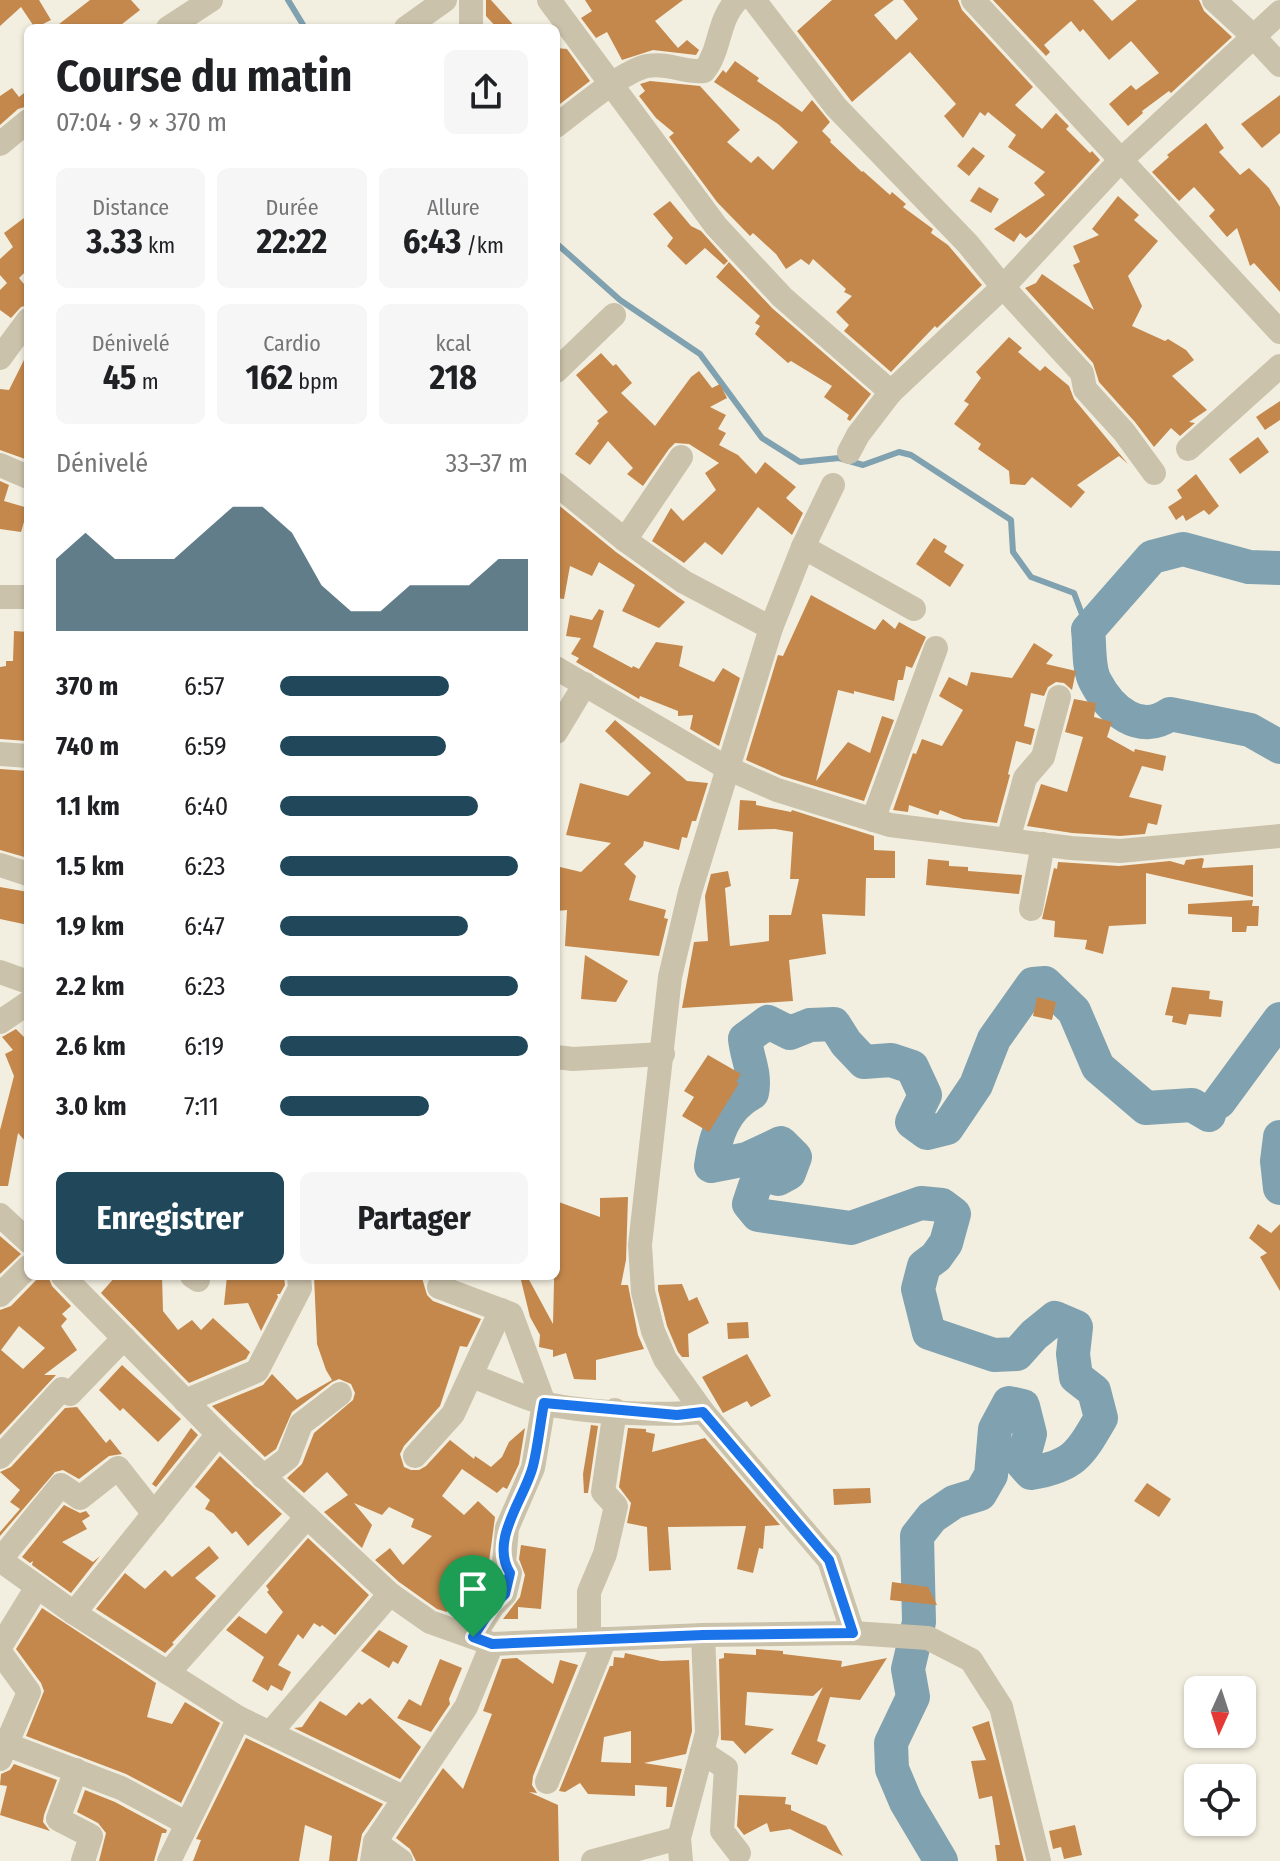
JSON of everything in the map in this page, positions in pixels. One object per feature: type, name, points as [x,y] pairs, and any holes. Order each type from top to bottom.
[{"type":"street","points":[[174,24],[211,0]]},
{"type":"street","points":[[412,24],[445,0]]},
{"type":"street","points":[[471,0],[471,24]]},
{"type":"street","points":[[549,0],[716,226],[782,297],[891,392]]},
{"type":"street","points":[[560,123],[610,86],[644,66],[671,65],[696,72],[704,71],[713,59],[726,11],[737,0]]},
{"type":"street","points":[[754,0],[836,107],[968,244],[1082,373],[1085,389],[1124,432],[1154,473]]},
{"type":"street","points":[[973,0],[1280,332]]},
{"type":"street","points":[[1214,0],[1280,65]]},
{"type":"street","points":[[849,452],[891,392],[1003,287],[1120,161],[1280,12]]},
{"type":"street","points":[[0,144],[24,124]]},
{"type":"street","points":[[560,367],[614,315]]},
{"type":"street","points":[[0,358],[24,325]]},
{"type":"street","points":[[1188,449],[1280,366]]},
{"type":"street","points":[[625,540],[681,457]]},
{"type":"street","points":[[0,465],[24,475]]},
{"type":"street","points":[[833,485],[803,547],[771,628],[690,892],[670,977],[640,1245],[643,1292],[653,1331],[665,1359],[703,1412],[829,1560],[853,1633]]},
{"type":"street","points":[[560,487],[625,540],[684,582],[771,628]]},
{"type":"street","points":[[803,547],[914,609]]},
{"type":"street","points":[[0,597],[24,597]]},
{"type":"street","points":[[873,820],[936,648]]},
{"type":"street","points":[[560,670],[727,768],[777,790],[890,825],[1120,851],[1280,836]]},
{"type":"street","points":[[560,724],[585,684]]},
{"type":"street","points":[[1008,840],[1025,778],[1043,757],[1059,697]]},
{"type":"street","points":[[0,754],[24,756]]},
{"type":"street","points":[[1031,909],[1043,844]]},
{"type":"street","points":[[0,865],[24,873]]},
{"type":"street","points":[[0,972],[24,981]]},
{"type":"street","points":[[0,1022],[24,1006]]},
{"type":"street","points":[[560,1057],[663,1054]]},
{"type":"street","points":[[0,1215],[24,1237]]},
{"type":"street","points":[[0,1295],[24,1271]]},
{"type":"street","points":[[67,1280],[263,1477],[390,1594],[430,1622],[483,1640],[853,1633],[928,1638],[971,1660],[1001,1707],[1039,1861]]},
{"type":"street","points":[[185,1401],[257,1371],[300,1288],[299,1280]]},
{"type":"street","points":[[401,1861],[373,1851],[466,1707],[493,1606],[505,1594],[510,1573],[504,1563],[507,1528],[533,1468],[544,1403],[511,1314],[439,1287],[443,1280]]},
{"type":"street","points":[[415,1456],[453,1414],[501,1310]]},
{"type":"street","points":[[0,1457],[62,1389],[70,1394],[124,1338]]},
{"type":"street","points":[[471,1376],[544,1403],[677,1415],[703,1412]]},
{"type":"street","points":[[263,1477],[288,1458],[301,1424],[340,1394]]},
{"type":"street","points":[[547,1782],[597,1640],[589,1592],[605,1554],[616,1506],[603,1492],[615,1410]]},
{"type":"street","points":[[74,1613],[218,1434]]},
{"type":"street","points":[[154,1514],[118,1468],[80,1498],[61,1485],[0,1560],[74,1613],[239,1718],[405,1798]]},
{"type":"street","points":[[168,1673],[307,1517]]},
{"type":"street","points":[[37,1587],[0,1650],[29,1692],[2,1748],[76,1770],[121,1788],[186,1823]]},
{"type":"street","points":[[270,1733],[390,1594]]},
{"type":"street","points":[[593,1861],[680,1850],[707,1733],[703,1635]]},
{"type":"street","points":[[169,1861],[239,1718]]},
{"type":"street","points":[[702,1752],[726,1768],[722,1831],[739,1853]]},
{"type":"street","points":[[76,1770],[58,1819],[91,1836],[83,1861]]},
{"type":"building","points":[[0,0],[39,0],[51,20],[32,24],[21,7],[0,26]]},
{"type":"building","points":[[90,0],[131,0],[140,10],[122,24],[59,24]]},
{"type":"building","points":[[486,0],[491,0],[512,24],[493,24],[486,16]]},
{"type":"building","points":[[585,0],[683,0],[655,21],[678,48],[687,40],[699,50],[696,55],[653,50],[622,60],[607,32],[596,38],[581,18],[592,11]]},
{"type":"building","points":[[832,0],[894,0],[874,15],[896,40],[918,19],[903,0],[958,0],[962,10],[1033,87],[1015,105],[1042,129],[1056,113],[1069,126],[1066,129],[1100,160],[1032,234],[1026,238],[1020,233],[1014,242],[994,229],[1045,195],[1034,183],[1045,172],[1008,147],[1016,135],[988,112],[985,116],[980,112],[963,138],[944,116],[956,104],[910,52],[852,102],[797,31]]},
{"type":"building","points":[[993,0],[1093,0],[1112,21],[1137,0],[1199,0],[1204,11],[1232,37],[1171,93],[1169,91],[1142,111],[1128,126],[1109,104],[1131,85],[1136,90],[1159,73],[1131,41],[1109,60],[1083,29],[1080,32],[1071,21],[1044,45],[1050,52],[1046,56]]},
{"type":"building","points":[[560,48],[567,49],[590,81],[560,104]]},
{"type":"building","points":[[735,61],[759,78],[757,81],[802,112],[812,100],[830,122],[822,131],[830,142],[890,195],[892,192],[906,204],[903,207],[933,229],[931,233],[948,245],[982,285],[937,328],[935,326],[891,372],[844,331],[849,325],[836,312],[852,296],[844,292],[846,289],[813,259],[809,265],[801,259],[786,269],[776,254],[753,233],[750,236],[717,202],[669,137],[674,133],[656,118],[639,96],[645,91],[640,84],[650,81],[700,86],[740,130],[727,142],[751,163],[758,156],[773,170],[798,142],[778,124],[714,82]]},
{"type":"building","points":[[12,88],[19,97],[24,93],[24,107],[0,125],[0,96]]},
{"type":"building","points":[[1280,95],[1280,133],[1262,148],[1241,124]]},
{"type":"building","points":[[1206,123],[1224,148],[1219,152],[1240,175],[1249,168],[1269,188],[1280,207],[1280,292],[1254,263],[1250,266],[1237,228],[1227,237],[1209,216],[1215,210],[1194,187],[1179,201],[1152,172],[1169,157],[1167,155]]},
{"type":"building","points":[[973,147],[985,156],[969,176],[957,166]]},
{"type":"building","points":[[979,187],[999,199],[991,213],[970,201]]},
{"type":"building","points":[[1118,196],[1139,215],[1134,220],[1158,241],[1128,276],[1142,306],[1132,326],[1165,341],[1168,339],[1186,350],[1194,360],[1172,376],[1207,410],[1189,422],[1195,423],[1180,436],[1171,428],[1154,447],[1099,382],[1093,363],[1025,288],[1036,283],[1042,274],[1094,310],[1073,265],[1080,262],[1073,246],[1099,235],[1092,229]]},
{"type":"building","points":[[670,201],[728,261],[724,265],[705,248],[686,265],[667,246],[673,238],[653,214]]},
{"type":"building","points":[[24,218],[24,273],[19,278],[24,284],[24,306],[11,318],[0,310],[0,290],[7,283],[0,275],[0,259],[13,247],[4,233]]},
{"type":"building","points":[[729,262],[772,308],[871,394],[850,421],[847,419],[849,415],[824,397],[832,386],[791,361],[788,363],[755,334],[760,326],[755,323],[760,316],[716,277]]},
{"type":"building","points":[[1009,337],[1022,348],[1018,352],[1040,371],[1045,366],[1069,386],[1074,399],[1128,464],[1119,456],[1077,485],[1085,492],[1071,508],[1032,477],[1025,485],[1010,484],[1009,471],[978,449],[981,444],[954,424],[969,404],[964,401],[981,378],[976,372]]},
{"type":"building","points":[[601,353],[613,366],[616,364],[632,383],[621,393],[655,426],[691,377],[699,371],[712,388],[720,384],[727,398],[710,407],[726,415],[718,429],[726,433],[719,445],[738,455],[756,474],[765,462],[796,487],[786,498],[803,513],[792,535],[758,507],[722,555],[705,542],[684,563],[652,541],[671,508],[683,521],[716,490],[705,473],[719,463],[689,444],[675,443],[643,486],[627,474],[633,468],[608,441],[590,465],[575,454],[599,423],[597,421],[608,412],[576,375]]},
{"type":"building","points":[[24,360],[24,459],[0,450],[0,389],[9,390]]},
{"type":"building","points":[[1280,401],[1280,420],[1265,430],[1256,417]]},
{"type":"building","points":[[1258,437],[1269,452],[1240,474],[1229,459]]},
{"type":"building","points":[[1196,474],[1219,506],[1209,515],[1204,510],[1186,521],[1183,515],[1176,520],[1168,507],[1182,498],[1177,490]]},
{"type":"building","points":[[0,481],[9,485],[4,501],[24,507],[24,522],[21,532],[0,529]]},
{"type":"building","points":[[560,506],[685,602],[659,628],[622,611],[635,585],[599,562],[592,576],[570,566],[564,599],[560,598]]},
{"type":"building","points":[[934,538],[947,546],[944,552],[964,565],[950,587],[916,564]]},
{"type":"building","points":[[811,595],[875,630],[883,619],[895,629],[899,622],[926,637],[912,668],[906,666],[903,680],[898,680],[894,701],[838,690],[816,781],[848,742],[870,753],[882,716],[894,720],[864,801],[782,776],[746,760],[778,655],[783,656]]},
{"type":"building","points":[[599,609],[604,611],[593,647],[632,668],[639,669],[656,642],[683,646],[679,666],[714,682],[723,668],[740,678],[719,746],[690,729],[693,715],[678,716],[678,711],[640,696],[639,699],[576,662],[579,658],[571,654],[581,638],[566,636],[570,615],[592,620]]},
{"type":"building","points":[[14,631],[24,632],[24,741],[0,739],[0,667],[6,666],[6,661],[13,661]]},
{"type":"building","points":[[1034,643],[1053,655],[1046,664],[1076,671],[1072,690],[1064,683],[1056,682],[1048,687],[1044,696],[1031,693],[1024,726],[1035,729],[1031,745],[1016,741],[997,823],[963,819],[940,810],[938,815],[909,805],[908,812],[893,810],[913,753],[916,754],[922,739],[942,746],[963,710],[939,696],[949,677],[967,686],[971,672],[1012,678]]},
{"type":"building","points":[[1074,699],[1096,703],[1094,717],[1112,722],[1107,737],[1134,752],[1135,749],[1166,756],[1163,771],[1142,766],[1129,797],[1162,805],[1157,825],[1148,823],[1145,834],[1072,833],[1027,826],[1041,784],[1067,792],[1083,737],[1065,732]]},
{"type":"building","points":[[615,720],[687,781],[708,783],[696,821],[692,821],[687,838],[682,837],[679,850],[644,841],[643,846],[624,864],[636,876],[629,900],[666,910],[664,918],[668,919],[659,956],[565,946],[567,910],[560,911],[560,867],[581,872],[611,843],[566,835],[580,783],[628,796],[651,773],[605,731]]},
{"type":"building","points":[[0,769],[24,771],[24,857],[0,850]]},
{"type":"building","points":[[740,800],[792,810],[874,836],[874,850],[895,851],[895,878],[866,878],[865,916],[822,914],[826,954],[789,960],[793,1001],[682,1008],[694,942],[708,941],[705,896],[711,874],[728,871],[731,886],[725,888],[730,946],[769,941],[769,915],[791,915],[799,879],[790,879],[793,832],[738,830]]},
{"type":"building","points":[[1202,858],[1202,868],[1253,865],[1253,897],[1146,873],[1146,924],[1109,926],[1103,954],[1085,949],[1087,940],[1054,937],[1055,921],[1042,919],[1058,862],[1119,866],[1170,861],[1184,865],[1186,860]]},
{"type":"building","points":[[928,859],[949,861],[949,866],[968,867],[968,871],[1022,875],[1019,894],[926,885]]},
{"type":"building","points":[[0,887],[24,891],[24,924],[0,919]]},
{"type":"building","points":[[1253,900],[1252,906],[1259,906],[1258,926],[1247,926],[1246,932],[1232,932],[1232,917],[1188,914],[1188,904]]},
{"type":"building","points":[[585,955],[628,981],[616,1002],[581,999]]},
{"type":"building","points":[[1172,987],[1210,991],[1209,999],[1223,1001],[1221,1017],[1189,1014],[1186,1025],[1172,1022],[1173,1016],[1165,1015]]},
{"type":"building","points":[[1037,997],[1056,1002],[1052,1020],[1033,1016]]},
{"type":"building","points":[[16,1029],[24,1037],[24,1140],[18,1133],[8,1186],[0,1186],[0,1130],[14,1076],[5,1054],[13,1050],[2,1037]]},
{"type":"building","points":[[708,1055],[741,1074],[736,1082],[739,1083],[709,1132],[682,1116],[694,1097],[684,1091]]},
{"type":"building","points":[[628,1197],[626,1260],[621,1285],[628,1285],[638,1335],[644,1349],[596,1360],[596,1380],[574,1379],[566,1353],[553,1357],[553,1350],[539,1347],[540,1335],[530,1317],[521,1280],[529,1280],[553,1324],[554,1280],[560,1280],[560,1202],[600,1217],[600,1198]]},
{"type":"building","points":[[1258,1224],[1271,1233],[1280,1224],[1280,1291],[1260,1257],[1267,1253],[1249,1238]]},
{"type":"building","points":[[0,1236],[21,1254],[0,1274]]},
{"type":"building","points":[[36,1280],[50,1280],[71,1306],[62,1314],[67,1319],[61,1326],[77,1350],[44,1375],[56,1375],[0,1435],[0,1310],[11,1306]],"holes":[[[19,1326],[45,1348],[23,1369],[1,1350]]]},
{"type":"building","points":[[112,1280],[162,1280],[163,1311],[178,1330],[192,1320],[201,1330],[213,1318],[250,1352],[246,1359],[189,1383],[101,1293]]},
{"type":"building","points":[[227,1280],[284,1280],[285,1285],[277,1294],[261,1331],[248,1303],[224,1305]]},
{"type":"building","points":[[314,1280],[423,1280],[427,1295],[433,1301],[481,1319],[467,1347],[460,1346],[440,1406],[400,1454],[404,1467],[419,1470],[450,1440],[474,1459],[475,1456],[491,1467],[502,1457],[509,1442],[525,1428],[519,1464],[507,1489],[503,1487],[497,1493],[462,1469],[442,1496],[464,1515],[478,1501],[495,1517],[489,1562],[494,1575],[491,1586],[469,1616],[472,1575],[447,1612],[437,1609],[399,1582],[375,1560],[390,1548],[403,1565],[432,1536],[411,1527],[414,1519],[389,1507],[382,1515],[354,1503],[372,1525],[362,1548],[324,1512],[348,1495],[327,1472],[304,1493],[287,1478],[302,1464],[314,1433],[353,1400],[355,1393],[351,1384],[339,1379],[332,1382],[292,1412],[276,1449],[265,1457],[212,1406],[263,1385],[272,1374],[297,1400],[332,1380],[317,1344]]},
{"type":"building","points":[[682,1284],[689,1301],[697,1297],[709,1323],[688,1334],[689,1357],[682,1357],[678,1352],[667,1326],[658,1290],[658,1285]]},
{"type":"building","points":[[748,1322],[749,1338],[728,1339],[727,1323]]},
{"type":"building","points":[[747,1354],[771,1396],[751,1407],[747,1401],[723,1413],[702,1377]]},
{"type":"building","points":[[122,1365],[181,1419],[158,1442],[99,1390]]},
{"type":"building","points":[[77,1407],[106,1443],[110,1439],[122,1454],[109,1456],[79,1479],[63,1470],[55,1472],[0,1536],[20,1509],[10,1502],[20,1490],[0,1472],[11,1467],[65,1408]]},
{"type":"building","points":[[591,1425],[598,1426],[588,1493],[584,1493],[583,1474]]},
{"type":"building","points":[[191,1428],[198,1435],[156,1487],[152,1484]]},
{"type":"building","points":[[628,1428],[646,1429],[646,1432],[655,1434],[652,1452],[705,1438],[780,1525],[765,1526],[763,1549],[759,1548],[753,1573],[737,1569],[746,1526],[668,1527],[671,1570],[649,1571],[647,1527],[627,1523],[631,1503],[619,1487]]},
{"type":"building","points":[[220,1456],[282,1514],[248,1546],[236,1531],[232,1534],[213,1513],[205,1509],[210,1500],[195,1487]]},
{"type":"building","points":[[1147,1483],[1171,1499],[1159,1517],[1134,1501]]},
{"type":"building","points":[[870,1488],[871,1503],[834,1505],[833,1489]]},
{"type":"building","points":[[64,1505],[80,1513],[86,1511],[90,1516],[82,1521],[87,1529],[62,1542],[93,1562],[100,1556],[71,1593],[32,1565],[33,1561],[30,1563],[22,1557]]},
{"type":"building","points":[[308,1538],[369,1595],[335,1635],[314,1623],[303,1639],[298,1634],[278,1665],[291,1672],[282,1691],[271,1685],[268,1691],[252,1681],[264,1657],[226,1630],[239,1616],[266,1634],[283,1612],[267,1592],[266,1586]]},
{"type":"building","points":[[521,1545],[546,1549],[541,1609],[518,1607],[518,1619],[503,1619],[520,1597],[525,1575],[519,1559]]},
{"type":"building","points":[[209,1546],[219,1558],[195,1578],[216,1596],[165,1653],[96,1609],[125,1573],[145,1589],[165,1570],[172,1577]]},
{"type":"building","points":[[892,1582],[928,1587],[937,1605],[890,1600]]},
{"type":"building","points":[[42,1608],[156,1683],[147,1717],[172,1724],[185,1702],[220,1723],[181,1803],[126,1774],[26,1736],[44,1691],[16,1649]]},
{"type":"building","points":[[379,1630],[408,1646],[398,1664],[393,1661],[389,1668],[361,1651]]},
{"type":"building","points":[[756,1649],[842,1661],[841,1667],[887,1658],[860,1700],[830,1697],[817,1741],[826,1745],[817,1765],[791,1754],[823,1687],[813,1696],[747,1692],[745,1725],[774,1729],[745,1754],[733,1741],[721,1740],[719,1659],[724,1658],[724,1653],[756,1655]]},
{"type":"building","points":[[625,1653],[661,1661],[689,1660],[692,1731],[686,1754],[644,1763],[682,1769],[672,1807],[666,1807],[667,1787],[635,1785],[635,1796],[588,1794],[580,1783],[565,1792],[559,1791],[610,1666],[613,1666],[614,1657],[624,1658]],"holes":[[[631,1731],[631,1763],[601,1762],[604,1737]]]},
{"type":"building","points":[[517,1658],[553,1684],[560,1660],[578,1665],[533,1776],[532,1785],[537,1793],[529,1792],[558,1805],[559,1861],[416,1861],[410,1849],[396,1838],[443,1768],[463,1789],[492,1714],[483,1711],[502,1659]]},
{"type":"building","points":[[440,1659],[462,1668],[449,1699],[450,1704],[431,1732],[397,1718],[409,1699],[421,1706]]},
{"type":"building","points":[[370,1698],[421,1747],[400,1779],[294,1728],[302,1727],[320,1701],[346,1716],[359,1702],[362,1705]]},
{"type":"building","points":[[989,1721],[1024,1861],[997,1861],[995,1845],[1000,1845],[992,1796],[979,1799],[971,1761],[986,1760],[972,1727]]},
{"type":"building","points":[[246,1738],[383,1804],[362,1834],[357,1861],[329,1861],[332,1836],[305,1825],[299,1861],[193,1861],[201,1840],[196,1839]]},
{"type":"building","points":[[14,1764],[57,1780],[43,1822],[50,1831],[0,1815],[7,1786],[0,1785],[1,1774]]},
{"type":"building","points":[[85,1790],[167,1830],[162,1833],[154,1861],[99,1861],[106,1833],[98,1823],[77,1812]]},
{"type":"building","points":[[739,1795],[786,1797],[785,1804],[791,1805],[791,1810],[826,1826],[843,1856],[790,1829],[770,1832],[767,1823],[744,1835],[737,1826]]},
{"type":"building","points":[[1075,1825],[1082,1855],[1064,1859],[1061,1847],[1053,1849],[1049,1831]]},
{"type":"waterway","points":[[288,0],[303,24]]},
{"type":"waterway","points":[[560,247],[620,300],[700,354],[762,438],[800,462],[839,458],[863,465],[899,452],[911,455],[1011,520],[1013,552],[1031,577],[1074,593],[1088,630]]},
{"type":"waterway","points":[[1280,568],[1249,567],[1183,549],[1152,557],[1088,630],[1090,663],[1095,681],[1101,692],[1127,717],[1148,722],[1170,714],[1250,730],[1280,747]]},
{"type":"waterway","points":[[941,1861],[906,1802],[892,1769],[891,1743],[913,1697],[908,1669],[919,1622],[917,1536],[932,1517],[954,1502],[980,1494],[991,1475],[995,1429],[1009,1403],[1023,1406],[1030,1434],[1022,1463],[1031,1473],[1067,1462],[1081,1449],[1101,1418],[1094,1391],[1076,1377],[1073,1354],[1076,1327],[1055,1318],[1017,1354],[994,1355],[929,1333],[918,1289],[924,1266],[936,1257],[946,1243],[954,1214],[942,1205],[921,1203],[851,1228],[758,1215],[749,1204],[755,1186],[764,1175],[778,1179],[789,1173],[795,1157],[781,1143],[747,1159],[711,1166],[722,1124],[734,1107],[752,1093],[752,1072],[745,1039],[768,1022],[790,1033],[810,1025],[834,1024],[864,1062],[891,1060],[912,1067],[925,1095],[912,1122],[927,1133],[947,1128],[976,1085],[994,1039],[1033,984],[1045,983],[1074,1011],[1098,1067],[1146,1108],[1192,1105],[1209,1115]]},
{"type":"waterway","points":[[1219,1102],[1280,1019]]},
{"type":"waterway","points":[[1280,1137],[1277,1161],[1280,1188]]},
{"type":"route","points":[[544,1403],[677,1415],[703,1412],[829,1560],[853,1633],[703,1635],[492,1644],[473,1637],[493,1606],[505,1594],[510,1573],[504,1563],[507,1528],[533,1468],[544,1403]]}]
